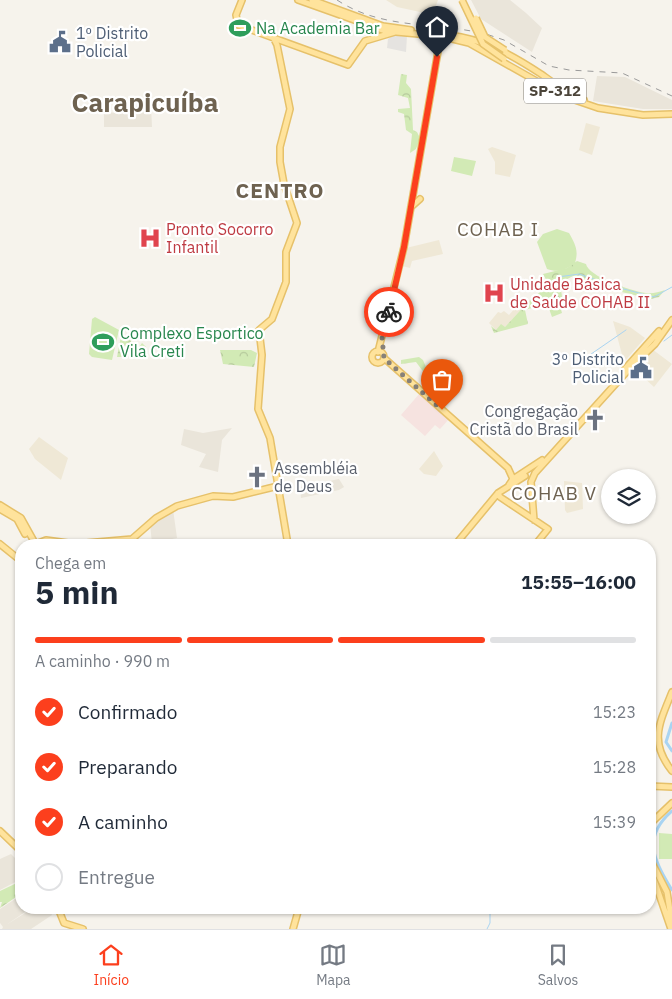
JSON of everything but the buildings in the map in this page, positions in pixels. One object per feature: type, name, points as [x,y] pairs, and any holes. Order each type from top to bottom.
[{"type":"main road","points":[[242,0],[236,16],[237,23],[240,26],[348,65],[363,43],[395,32]]},
{"type":"main road","name":"SP-312","points":[[298,0],[309,1],[395,32],[441,35],[479,47],[563,96],[598,108],[643,115],[672,112]]},
{"type":"main road","points":[[462,0],[483,44],[546,86]]},
{"type":"main road","points":[[466,0],[485,37],[532,68]]},
{"type":"main road","points":[[380,36],[386,29]]},
{"type":"main road","name":"SP-312","points":[[386,29],[483,41],[532,68],[571,94],[599,105],[643,112],[672,112]]},
{"type":"main road","points":[[441,35],[404,247],[380,352],[384,358],[508,468],[524,474],[531,482]]},
{"type":"main road","points":[[273,37],[277,45],[290,108],[280,147],[280,162],[284,183],[297,223],[286,252],[286,282],[272,319],[259,330],[262,355],[258,409],[270,438],[287,539]]},
{"type":"main road","points":[[439,46],[447,38]]},
{"type":"main road","points":[[277,45],[282,40]]},
{"type":"main road","points":[[416,180],[420,188]]},
{"type":"main road","points":[[410,208],[420,199]]},
{"type":"main road","points":[[534,520],[531,482],[541,465],[647,347],[652,337],[672,315]]},
{"type":"main road","points":[[460,539],[498,493],[542,460],[647,347],[657,341],[672,320]]},
{"type":"main road","points":[[652,337],[657,341]]},
{"type":"main road","points":[[380,352],[372,357],[373,362],[379,362],[384,358]]},
{"type":"main road","points":[[508,468],[513,479]]},
{"type":"main road","points":[[509,486],[513,479],[524,474]]},
{"type":"main road","points":[[132,539],[149,523],[167,511],[205,497],[233,497],[278,486]]},
{"type":"main road","points":[[498,493],[500,497],[548,529],[540,539]]},
{"type":"main road","points":[[0,505],[20,518],[26,533]]},
{"type":"main road","points":[[0,509],[17,519],[30,539]]},
{"type":"main road","points":[[524,513],[532,509]]},
{"type":"main road","points":[[0,544],[15,555]]},
{"type":"main road","points":[[672,692],[657,741],[660,754],[672,771]]},
{"type":"main road","points":[[656,786],[672,787]]},
{"type":"main road","points":[[656,818],[672,803]]},
{"type":"main road","points":[[0,831],[15,845]]},
{"type":"main road","points":[[656,875],[671,929]]},
{"type":"main road","points":[[656,878],[669,898],[672,923]]},
{"type":"main road","points":[[662,902],[663,893],[669,898]]},
{"type":"main road","points":[[60,914],[64,923],[83,929]]},
{"type":"main road","points":[[293,929],[297,914]]},
{"type":"shaded area","points":[[386,0],[438,0],[434,11],[425,13],[397,7]]},
{"type":"shaded area","points":[[471,0],[510,0],[526,13],[542,28],[532,52],[481,19]]},
{"type":"shaded area","points":[[392,36],[407,36],[406,52],[387,48],[388,39]]},
{"type":"shaded area","points":[[597,76],[625,77],[672,100],[672,109],[643,109],[593,101]]},
{"type":"shaded area","points":[[135,106],[151,106],[152,127],[104,127],[104,112],[133,114]]},
{"type":"shaded area","points":[[586,123],[600,127],[592,155],[579,150]]},
{"type":"shaded area","points":[[492,147],[516,155],[510,177],[495,174],[495,162],[488,149]]},
{"type":"shaded area","points":[[439,240],[443,254],[412,261],[410,268],[402,266],[406,248]]},
{"type":"shaded area","points":[[517,306],[521,310],[505,327],[496,330],[489,323],[498,312],[504,311],[509,315]]},
{"type":"shaded area","points":[[613,321],[630,327],[645,338],[624,362]]},
{"type":"shaded area","points":[[652,349],[672,364],[654,387],[641,375],[648,367],[641,360]]},
{"type":"shaded area","points":[[420,393],[449,419],[440,429],[435,425],[425,436],[401,415]]},
{"type":"shaded area","points":[[232,428],[222,440],[218,472],[199,467],[206,454],[181,445],[184,429],[203,433]]},
{"type":"shaded area","points":[[39,437],[68,458],[61,480],[35,459],[29,449]]},
{"type":"shaded area","points":[[434,451],[443,466],[436,476],[424,474],[419,469]]},
{"type":"shaded area","points":[[339,479],[344,487],[339,490],[301,498],[300,487]]},
{"type":"shaded area","points":[[564,481],[582,483],[583,509],[567,513],[565,510]]},
{"type":"shaded area","points":[[173,509],[177,538],[152,539],[150,524]]},
{"type":"shaded area","points":[[11,854],[15,858],[15,882],[0,890],[0,859]]},
{"type":"shaded area","points":[[15,899],[15,914],[22,914],[6,925],[23,914],[52,915],[31,929],[2,929],[0,909]]},
{"type":"green space","points":[[401,74],[407,75],[406,83],[411,89],[413,130],[417,132],[420,138],[416,149],[410,153],[412,134],[406,130],[404,114],[398,112],[398,109],[410,108],[408,98],[398,95]]},
{"type":"green space","points":[[454,157],[476,161],[472,176],[451,171]]},
{"type":"green space","points":[[557,229],[569,233],[575,244],[577,254],[575,263],[565,269],[555,271],[547,269],[537,242],[543,234]]},
{"type":"green space","points":[[577,261],[586,264],[588,269],[602,278],[639,292],[656,293],[665,290],[659,297],[651,299],[609,289],[573,276],[560,283],[563,303],[559,303],[562,313],[552,317],[548,306],[542,305],[525,310],[528,324],[494,333],[491,326],[496,330],[501,324],[505,327],[529,301],[549,285],[543,274],[567,268]]},
{"type":"green space","name":"Complexo Esportico Vila Creti","points":[[95,317],[119,330],[112,360],[92,357],[89,354],[92,319]]},
{"type":"green space","points":[[121,336],[128,336],[135,349],[138,349],[142,343],[146,347],[140,354],[140,358],[130,357],[131,350],[124,346],[121,354],[129,357],[117,357]]},
{"type":"green space","points":[[220,350],[251,350],[257,353],[254,367],[223,364]]},
{"type":"green space","points":[[419,357],[423,360],[429,374],[437,379],[462,372],[463,377],[434,386],[416,362],[401,364],[401,360]]},
{"type":"green space","points":[[659,833],[672,834],[672,859],[659,859]]},
{"type":"green space","points":[[15,884],[15,898],[0,908],[2,902],[0,902],[0,891]]},
{"type":"waterway","points":[[558,277],[579,274],[654,297],[672,287]]},
{"type":"waterway","points":[[581,361],[626,330]]},
{"type":"waterway","points":[[664,341],[672,335]]},
{"type":"waterway","points":[[672,723],[666,742],[672,751]]},
{"type":"waterway","points":[[656,833],[672,811]]},
{"type":"waterway","points":[[656,859],[672,890]]},
{"type":"waterway","points":[[487,929],[490,923],[490,914]]},
{"type":"railway","points":[[337,0],[373,17],[489,35],[504,40],[549,66],[569,70],[622,73],[672,96]]},
{"type":"way so far","points":[[389,312],[382,337],[384,358],[442,410]]},
{"type":"place","name":"Na Academia Bar","points":[[240,28]]},
{"type":"place","name":"1º Distrito Policial","points":[[60,42]]},
{"type":"place","name":"Pronto Socorro Infantil","points":[[150,238]]},
{"type":"place","name":"Unidade Básica de Saúde COHAB II","points":[[494,293]]},
{"type":"place","name":"Complexo Esportico Vila Creti","points":[[103,342]]},
{"type":"place","name":"3º Distrito Policial","points":[[641,368]]},
{"type":"place","name":"Congregação Cristã do Brasil","points":[[595,420]]},
{"type":"place","name":"Assembléia de Deus","points":[[257,477]]},
{"type":"district","name":"Carapicuíba","points":[[145,103]]},
{"type":"district","name":"CENTRO","points":[[280,191]]},
{"type":"district","name":"COHAB I","points":[[498,229]]},
{"type":"district","name":"COHAB V","points":[[554,493]]},
{"type":"route","points":[[389,312],[404,247],[437,57]]}]
